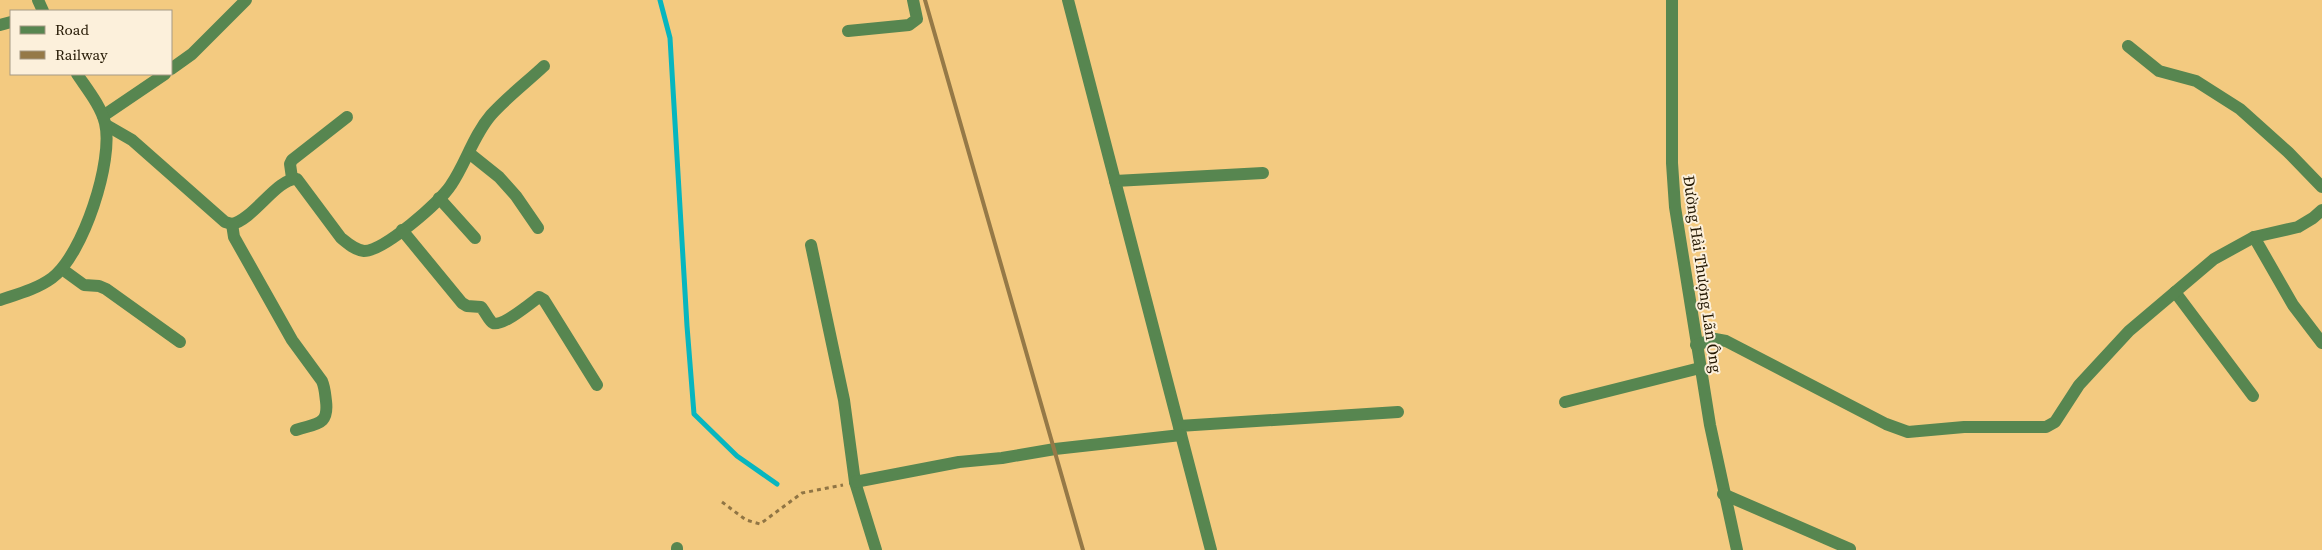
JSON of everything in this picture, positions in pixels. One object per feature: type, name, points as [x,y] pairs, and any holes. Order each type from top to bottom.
[{"type":"street","points":[[172,68],[199,48],[246,0]]},
{"type":"street","points":[[848,31],[909,26],[917,19],[913,0]]},
{"type":"street","points":[[1068,0],[1211,550]]},
{"type":"street","name":"Đường Hải Thượng Lãn Ông","points":[[1672,0],[1672,174],[1700,368],[1723,494],[1737,550]]},
{"type":"street","points":[[2128,46],[2159,71],[2196,81],[2240,109],[2276,140],[2322,187]]},
{"type":"street","points":[[104,121],[132,140],[225,222],[232,224],[245,218],[286,181],[292,178],[300,181],[340,238],[349,245],[363,251],[378,247],[402,230],[439,198],[450,186],[480,131],[491,115],[544,66]]},
{"type":"street","points":[[0,300],[33,288],[52,278],[62,269],[76,248],[100,185],[107,145],[104,121],[78,75]]},
{"type":"street","points":[[104,121],[164,75]]},
{"type":"street","points":[[292,178],[290,164],[292,160],[347,117]]},
{"type":"street","points":[[469,153],[499,177],[516,196],[538,228]]},
{"type":"street","points":[[1115,180],[1263,173]]},
{"type":"street","points":[[439,198],[475,238]]},
{"type":"street","points":[[1696,344],[1715,339],[1726,341],[1902,431],[1964,426],[2040,428],[2054,422],[2079,385],[2129,330],[2224,252],[2254,238],[2298,227],[2322,210]]},
{"type":"street","points":[[232,224],[234,237],[292,340],[325,387],[328,414],[326,418],[321,422],[296,430]]},
{"type":"street","points":[[402,230],[462,302],[467,306],[481,307],[491,322],[496,324],[504,322],[539,297],[544,300],[597,385]]},
{"type":"street","points":[[2254,238],[2293,305],[2322,343]]},
{"type":"street","points":[[811,245],[844,400],[855,482],[876,550]]},
{"type":"street","points":[[62,269],[84,285],[99,286],[106,289],[180,342]]},
{"type":"street","points":[[2175,292],[2253,396]]},
{"type":"street","points":[[1565,402],[1700,368]]},
{"type":"street","points":[[855,482],[959,462],[1002,458],[1180,431],[1398,412]]},
{"type":"street","points":[[1723,494],[1850,549]]},
{"type":"path","points":[[722,502],[746,520],[760,524],[802,493],[855,482]]},
{"type":"waterway","points":[[660,0],[670,38],[694,414],[737,456],[777,484]]},
{"type":"railway","points":[[925,0],[1083,550]]}]
